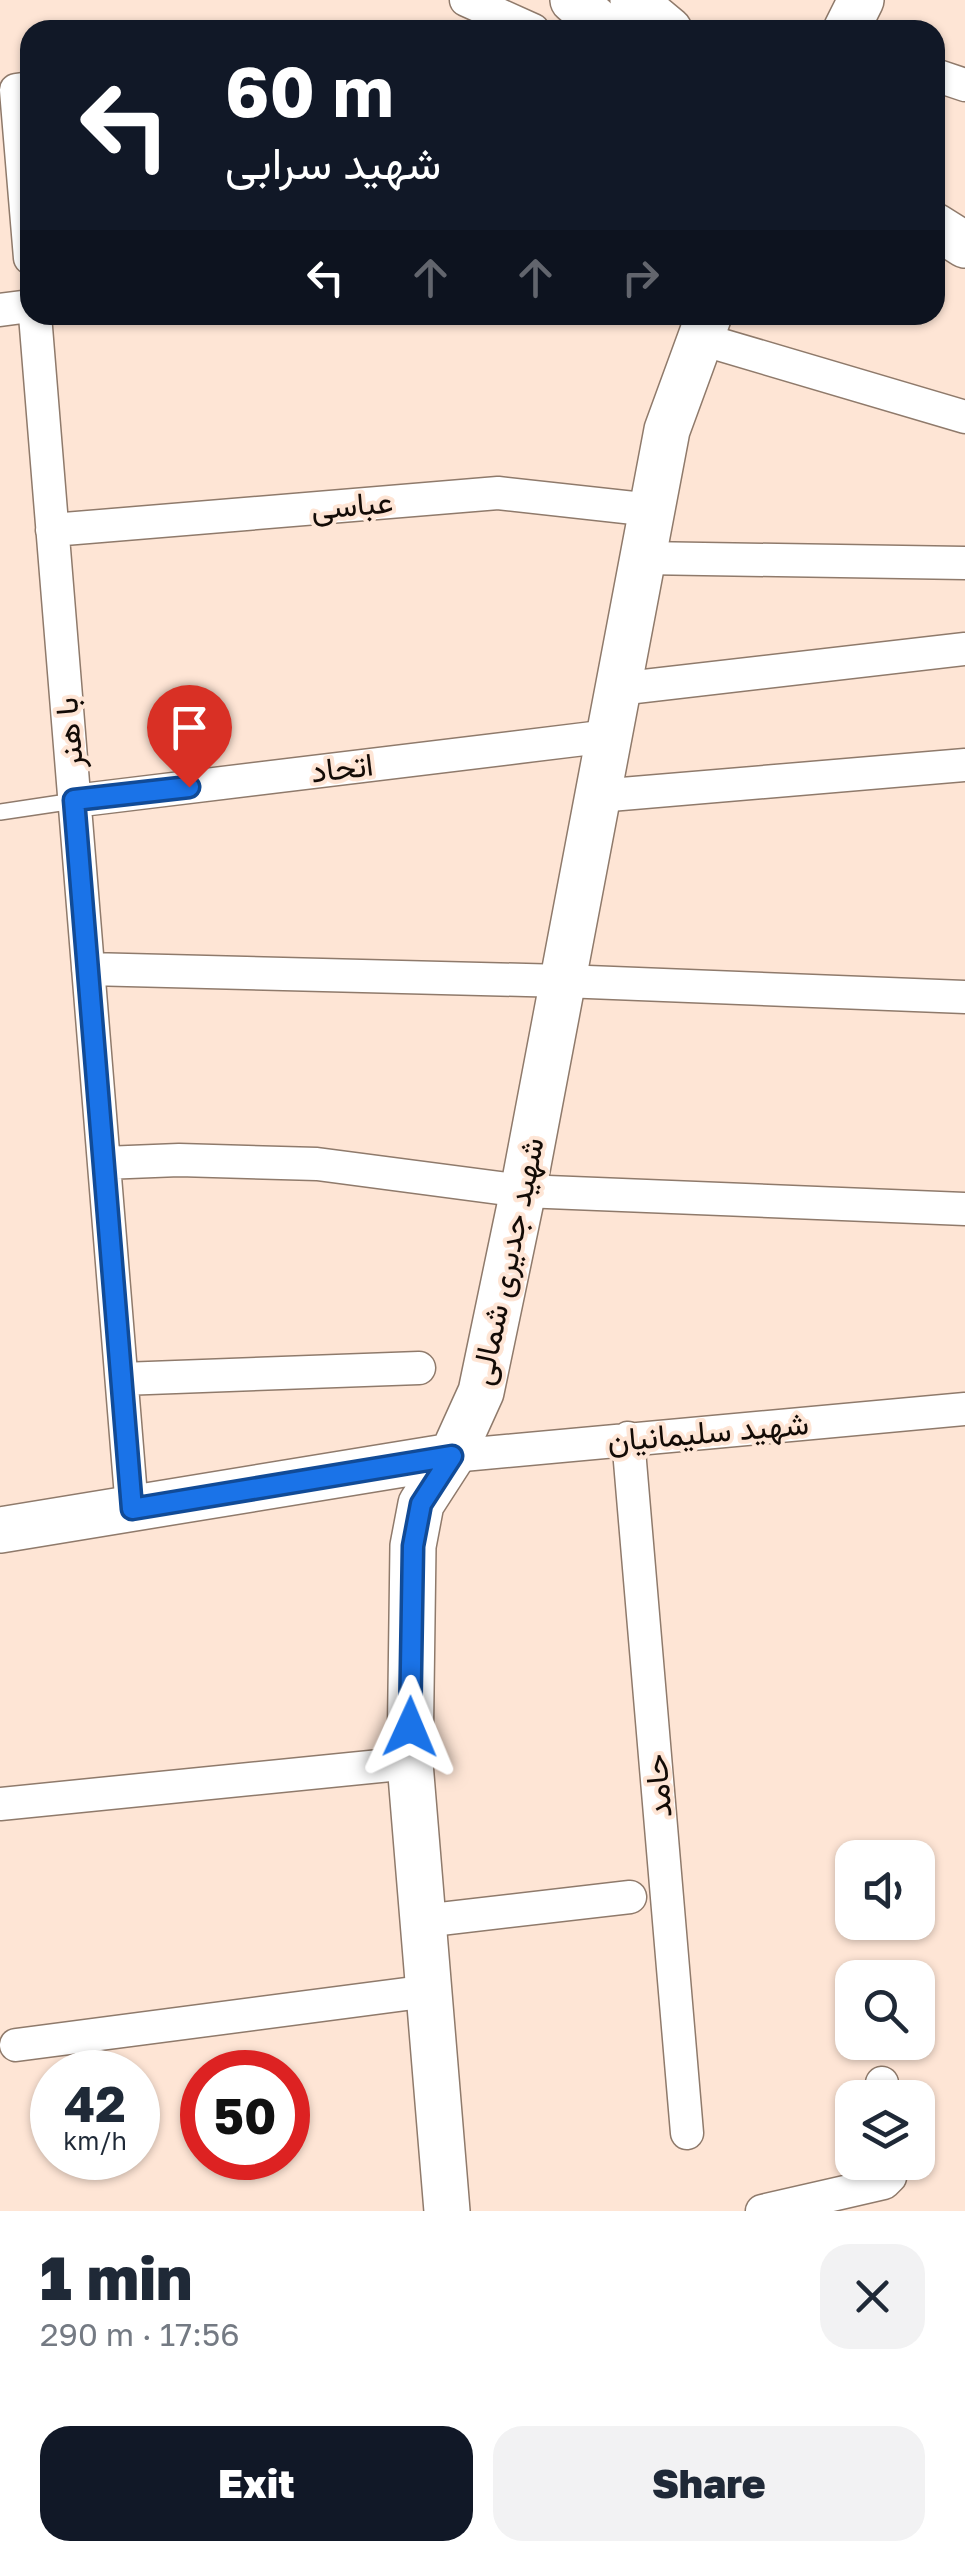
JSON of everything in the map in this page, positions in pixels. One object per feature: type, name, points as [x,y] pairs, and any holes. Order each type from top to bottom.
[{"type":"main road","points":[[573,0],[596,20]]},
{"type":"main road","points":[[633,0],[657,20]]},
{"type":"main road","name":"شهید جدیری شمالی","points":[[447,2211],[410,1763],[413,1546],[421,1504],[452,1456],[481,1392],[523,1191],[667,430],[705,327]]},
{"type":"main road","points":[[0,1530],[452,1456]]},
{"type":"street","points":[[466,0],[510,20]]},
{"type":"street","points":[[20,89],[16,90],[12,185],[20,217]]},
{"type":"street","name":"با هنر","points":[[35,325],[132,1509]]},
{"type":"street","points":[[705,327],[965,417]]},
{"type":"street","name":"عباسی","points":[[52,530],[498,493],[652,510]]},
{"type":"street","points":[[643,558],[965,563]]},
{"type":"street","points":[[618,690],[965,649]]},
{"type":"street","name":"اتحاد","points":[[74,800],[609,736]]},
{"type":"street","points":[[598,796],[965,765]]},
{"type":"street","points":[[88,970],[563,981],[965,997]]},
{"type":"street","points":[[104,1163],[179,1160],[318,1164],[523,1191],[965,1209]]},
{"type":"street","points":[[122,1379],[420,1368]]},
{"type":"street","name":"شهید سلیمانیان","points":[[452,1456],[965,1409]]},
{"type":"street","name":"حامد","points":[[628,1438],[687,2133]]},
{"type":"street","points":[[0,1804],[410,1763]]},
{"type":"street","points":[[423,1921],[630,1896]]},
{"type":"street","points":[[16,2045],[429,1992]]},
{"type":"street","points":[[762,2211],[864,2180]]},
{"type":"lane","points":[[0,812],[74,800]]},
{"type":"route","points":[[189,787],[74,800],[132,1509],[452,1456],[421,1504],[413,1546],[410,1727]]}]
